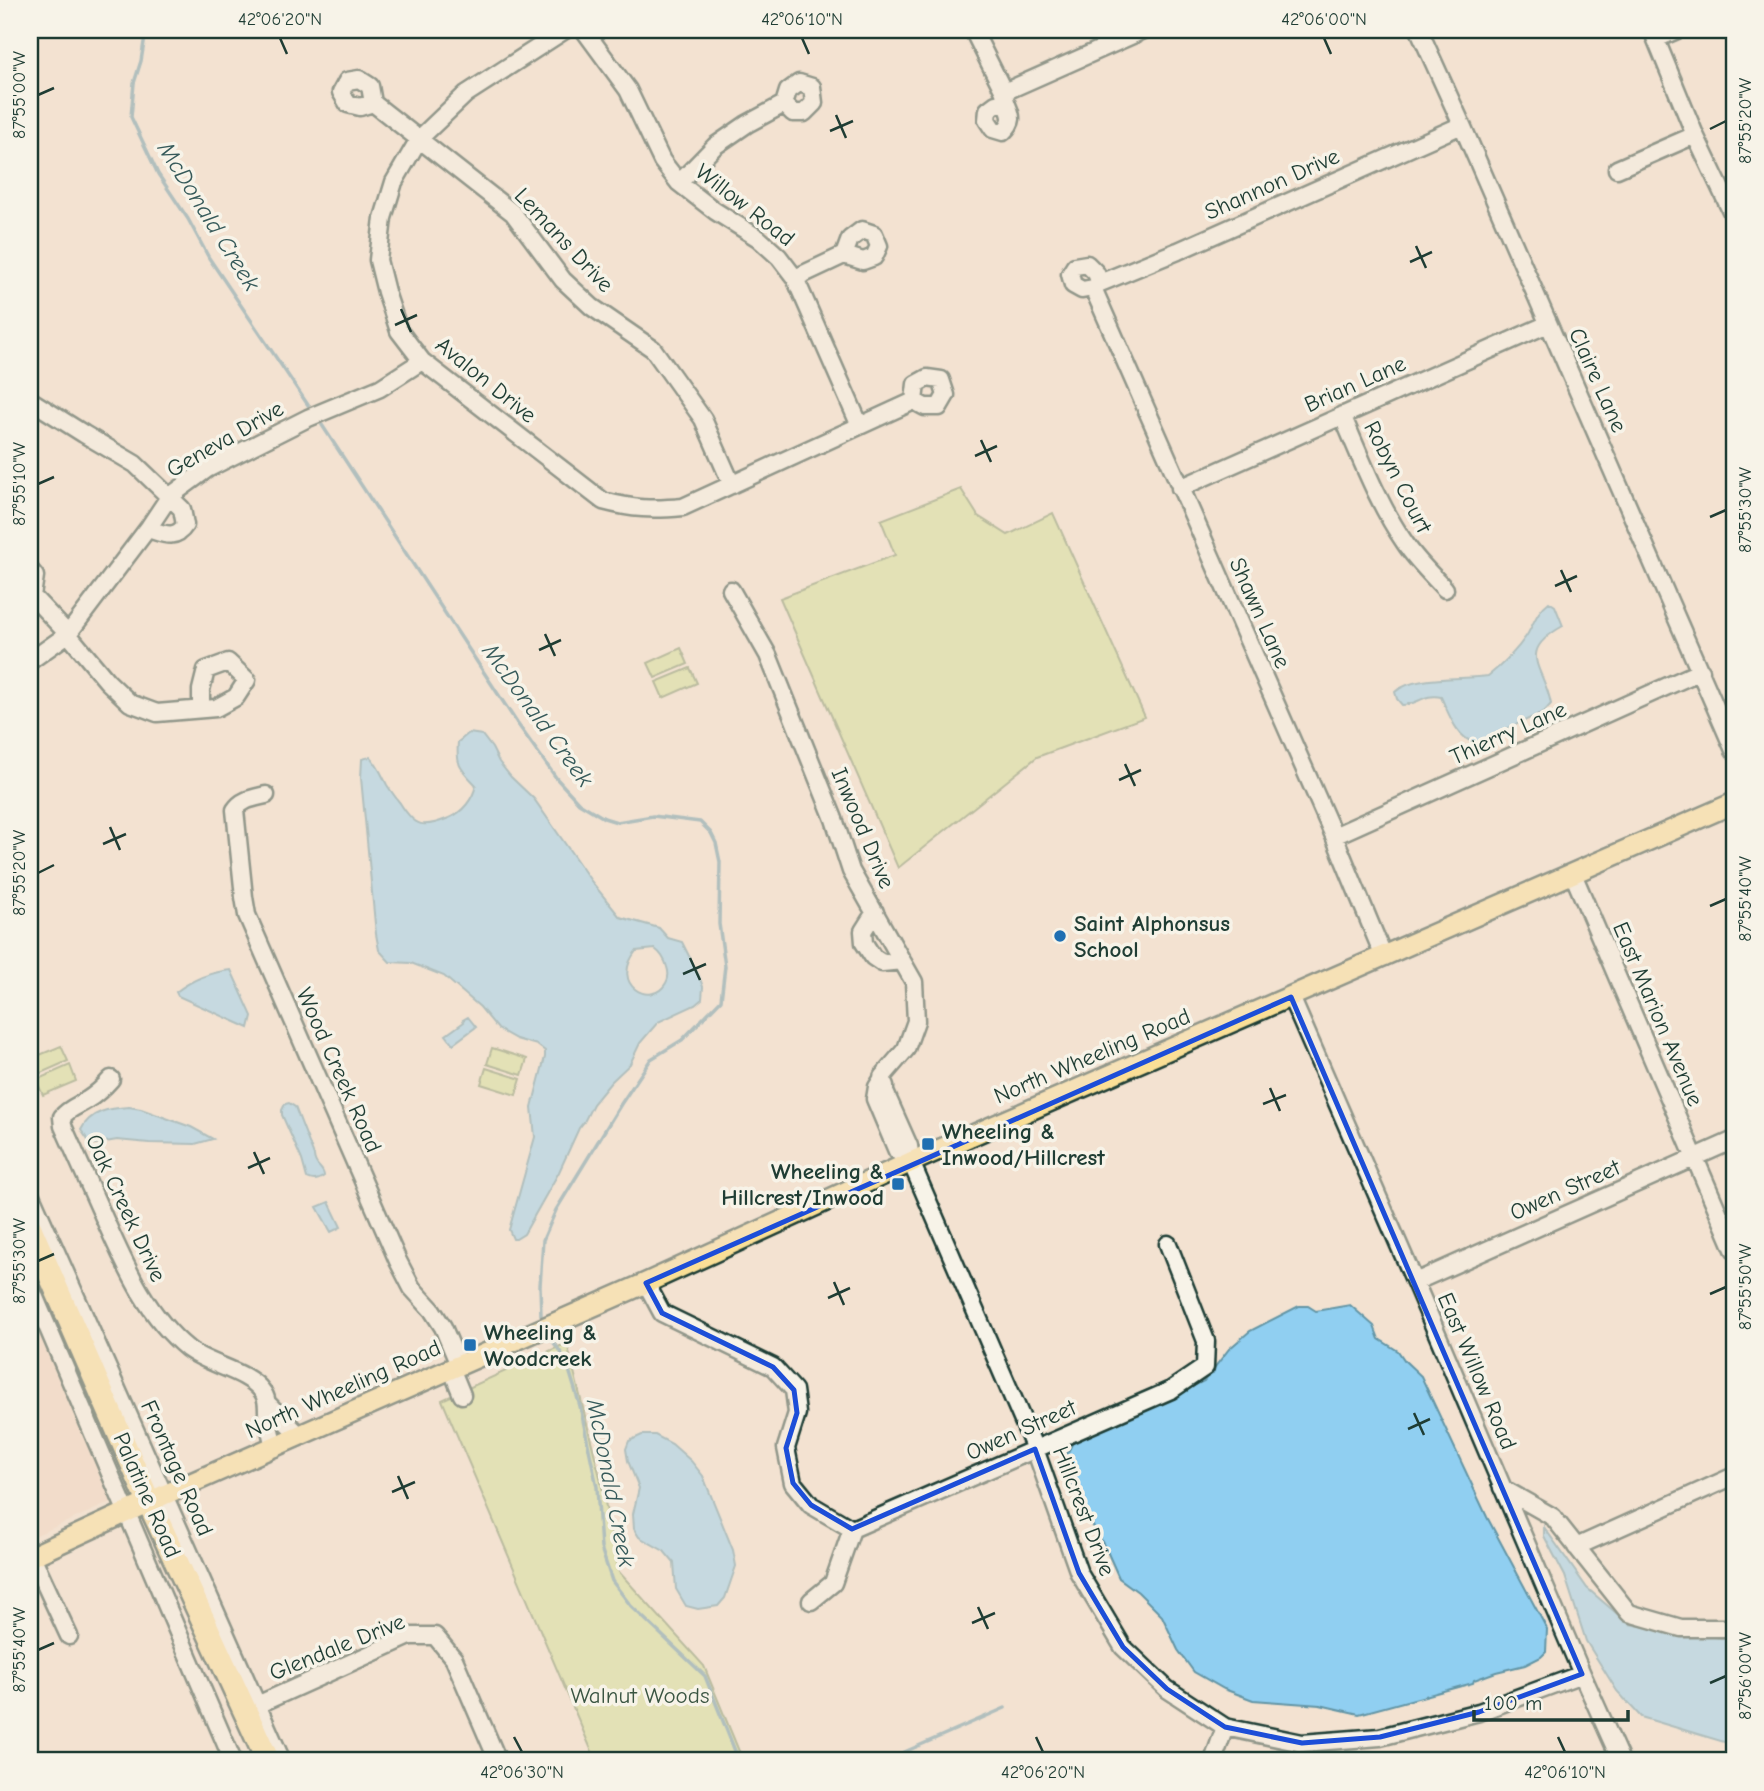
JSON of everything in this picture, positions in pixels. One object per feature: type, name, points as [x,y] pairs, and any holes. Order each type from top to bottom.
[{"type":"highway","name":"Palatine Road","points":[[30,1228],[253,1761]]},
{"type":"highway","name":"Palatine Road","points":[[30,1257],[268,1761]]},
{"type":"main road","name":"North Wheeling Road","points":[[31,1556],[646,1283],[911,1162],[1734,803]]},
{"type":"street","name":"Avalon Drive","points":[[565,30],[466,94],[419,139],[394,182],[383,218],[378,260],[399,331],[422,361],[603,501],[629,508],[683,508],[914,401]]},
{"type":"street","name":"Willow Road","points":[[584,30],[628,90],[662,161],[679,183],[715,211],[758,238],[779,257],[795,278],[860,426]]},
{"type":"street","points":[[974,30],[1004,98],[1144,30]]},
{"type":"street","name":"Claire Lane","points":[[1419,30],[1702,671],[1734,750]]},
{"type":"street","points":[[1676,30],[1654,34],[1695,135],[1734,217]]},
{"type":"street","name":"Lemans Drive","points":[[373,103],[513,213],[563,280],[592,307],[653,349],[703,419],[732,485]]},
{"type":"street","points":[[679,183],[715,146],[783,104]]},
{"type":"street","name":"Shannon Drive","points":[[1096,286],[1462,125]]},
{"type":"street","points":[[1616,169],[1695,135]]},
{"type":"street","points":[[795,278],[844,255]]},
{"type":"street","name":"Shawn Lane","points":[[1096,286],[1180,488],[1334,836],[1384,957]]},
{"type":"street","name":"Brian Lane","points":[[1180,488],[1548,324]]},
{"type":"street","name":"Geneva Drive","points":[[30,661],[68,634],[169,497],[207,470],[308,418],[380,388],[422,361]]},
{"type":"street","points":[[30,400],[135,464],[182,509],[185,525],[181,530],[170,536],[148,529]]},
{"type":"street","name":"Robyn Court","points":[[1342,415],[1387,514],[1405,544],[1445,589]]},
{"type":"street","points":[[30,570],[35,576],[31,597],[130,704],[157,713],[216,708],[236,697],[247,680],[228,662],[206,670],[201,690],[201,709]]},
{"type":"street","name":"Inwood Drive","points":[[731,590],[768,655],[834,819],[851,871],[914,982],[916,1021],[906,1049],[882,1077],[874,1099],[897,1150],[911,1162]]},
{"type":"street","name":"Thierry Lane","points":[[1334,836],[1702,671]]},
{"type":"street","name":"Wood Creek Road","points":[[266,795],[247,800],[235,810],[247,915],[398,1261],[412,1288],[432,1310],[443,1328],[455,1366]]},
{"type":"street","name":"East Marion Avenue","points":[[1573,874],[1734,1249]]},
{"type":"street","points":[[874,912],[863,931],[864,943],[873,957],[882,963],[902,961]]},
{"type":"street","name":"East Willow Road","points":[[1290,998],[1622,1761]]},
{"type":"street","name":"Oak Creek Drive","points":[[111,1079],[84,1102],[68,1109],[62,1117],[63,1126],[128,1272],[148,1305],[169,1331],[189,1350],[249,1378],[263,1391],[268,1404],[300,1436]]},
{"type":"street","name":"Owen Street","points":[[1415,1282],[1734,1140]]},
{"type":"street","name":"Hillcrest Drive","points":[[911,1162],[1035,1448],[1079,1573],[1124,1647],[1167,1689],[1225,1727],[1302,1743],[1380,1737],[1479,1712],[1582,1674]]},
{"type":"street","name":"Frontage Road","points":[[30,1193],[145,1504],[227,1759]]},
{"type":"street","name":"Owen Street","points":[[852,1529],[1171,1390],[1205,1367],[1206,1340],[1168,1244]]},
{"type":"street","points":[[646,1283],[662,1313],[773,1367],[794,1390],[797,1413],[786,1448],[793,1483],[811,1505],[852,1529],[833,1583],[811,1601]]},
{"type":"street","name":"Frontage Road","points":[[30,1286],[145,1504],[257,1705],[282,1761]]},
{"type":"street","points":[[455,1366],[463,1395]]},
{"type":"street","points":[[268,1404],[274,1448]]},
{"type":"street","points":[[1576,1547],[1734,1476]]},
{"type":"street","points":[[1502,1488],[1553,1517],[1629,1613],[1681,1628],[1734,1628]]},
{"type":"street","points":[[31,1556],[69,1636]]},
{"type":"street","name":"Glendale Drive","points":[[257,1705],[410,1636],[435,1636],[454,1659],[498,1761]]},
{"type":"street","points":[[1213,1761],[1225,1727]]},
{"type":"highlighted area","points":[[1291,997],[1582,1674],[1479,1712],[1380,1737],[1302,1743],[1225,1727],[1167,1689],[1123,1647],[1079,1573],[1035,1449],[852,1529],[811,1505],[793,1483],[786,1448],[797,1413],[794,1390],[773,1367],[662,1313],[646,1283]]},
{"type":"shaded area","points":[[30,1312],[114,1501],[30,1538]]},
{"type":"green space","points":[[961,489],[978,516],[1008,535],[1053,513],[1145,717],[1037,757],[898,868],[780,598],[895,555],[881,520]]},
{"type":"green space","points":[[681,648],[688,664],[655,678],[648,663]]},
{"type":"green space","points":[[690,668],[697,683],[663,698],[656,682]]},
{"type":"green space","points":[[61,1046],[68,1061],[34,1076],[30,1059]]},
{"type":"green space","points":[[492,1048],[527,1059],[522,1075],[487,1064]]},
{"type":"green space","points":[[70,1065],[76,1081],[43,1095],[36,1080]]},
{"type":"green space","points":[[486,1068],[521,1079],[516,1095],[481,1084]]},
{"type":"green space","name":"Walnut Woods","points":[[567,1343],[600,1477],[619,1572],[704,1666],[741,1756],[728,1761],[596,1761],[442,1400]]},
{"type":"water","points":[[1549,602],[1555,606],[1563,626],[1540,644],[1536,653],[1536,661],[1551,704],[1544,712],[1475,743],[1458,730],[1441,697],[1430,697],[1402,705],[1397,699],[1395,692],[1413,683],[1488,676],[1519,646]]},
{"type":"water","points":[[469,733],[482,735],[511,777],[534,799],[591,881],[620,917],[659,928],[668,938],[682,942],[703,987],[702,999],[695,1005],[658,1022],[640,1043],[630,1064],[593,1104],[524,1234],[516,1239],[513,1239],[509,1230],[535,1137],[532,1107],[545,1051],[498,1029],[480,1007],[444,976],[411,963],[390,962],[379,950],[376,934],[361,778],[362,759],[370,757],[373,760],[410,817],[420,824],[432,824],[459,812],[475,790],[476,785],[459,762],[458,742]],"holes":[[[655,949],[663,957],[668,979],[660,990],[643,993],[630,983],[627,974],[629,963],[636,951]]]},
{"type":"water","points":[[231,970],[252,1016],[249,1028],[178,996],[176,992],[202,977]]},
{"type":"water","points":[[468,1017],[476,1027],[453,1044],[446,1035]]},
{"type":"water","points":[[289,1103],[295,1107],[316,1163],[323,1173],[324,1176],[318,1179],[307,1178],[282,1115],[285,1104]]},
{"type":"water","points":[[129,1107],[191,1127],[213,1139],[195,1144],[117,1140],[94,1144],[90,1143],[81,1130],[95,1115]]},
{"type":"water","points":[[329,1202],[341,1227],[331,1232],[317,1207]]},
{"type":"water","points":[[1350,1305],[1374,1326],[1379,1339],[1398,1351],[1421,1376],[1487,1517],[1547,1629],[1546,1652],[1525,1665],[1496,1672],[1474,1680],[1473,1683],[1359,1714],[1320,1705],[1253,1700],[1224,1689],[1194,1672],[1178,1650],[1162,1616],[1119,1578],[1074,1492],[1065,1458],[1073,1442],[1204,1381],[1229,1349],[1250,1331],[1299,1306],[1308,1306],[1316,1311]]},
{"type":"water","points":[[642,1435],[655,1435],[672,1444],[703,1476],[733,1550],[736,1566],[725,1598],[718,1606],[698,1609],[686,1606],[676,1589],[674,1563],[664,1551],[639,1537],[634,1529],[633,1514],[639,1488],[626,1449],[629,1441]]},
{"type":"water","points":[[1544,1527],[1587,1588],[1629,1624],[1734,1640],[1734,1745],[1641,1717],[1617,1691],[1586,1641],[1565,1576],[1544,1536]]},
{"type":"waterway","name":"McDonald Creek","points":[[146,30],[134,83],[131,117],[158,174],[188,219],[209,258],[308,405]]},
{"type":"waterway","name":"McDonald Creek","points":[[322,425],[517,723],[557,779],[579,803],[604,818],[617,822],[653,816],[700,822],[716,843],[720,862],[719,924],[725,966],[721,1000],[682,1040],[651,1059],[556,1210],[543,1240],[541,1315]]},
{"type":"waterway","name":"McDonald Creek","points":[[552,1340],[566,1360],[580,1406],[597,1487],[601,1548],[612,1581],[631,1606],[705,1676],[739,1761]]},
{"type":"waterway","points":[[884,1761],[1005,1708]]},
{"type":"place","name":"Saint Alphonsus School","points":[[1060,936]]},
{"type":"place","name":"Wheeling & Inwood/Hillcrest","points":[[928,1144]]},
{"type":"place","name":"Wheeling & Hillcrest/Inwood","points":[[898,1184]]},
{"type":"place","name":"Wheeling & Woodcreek","points":[[470,1345]]}]
